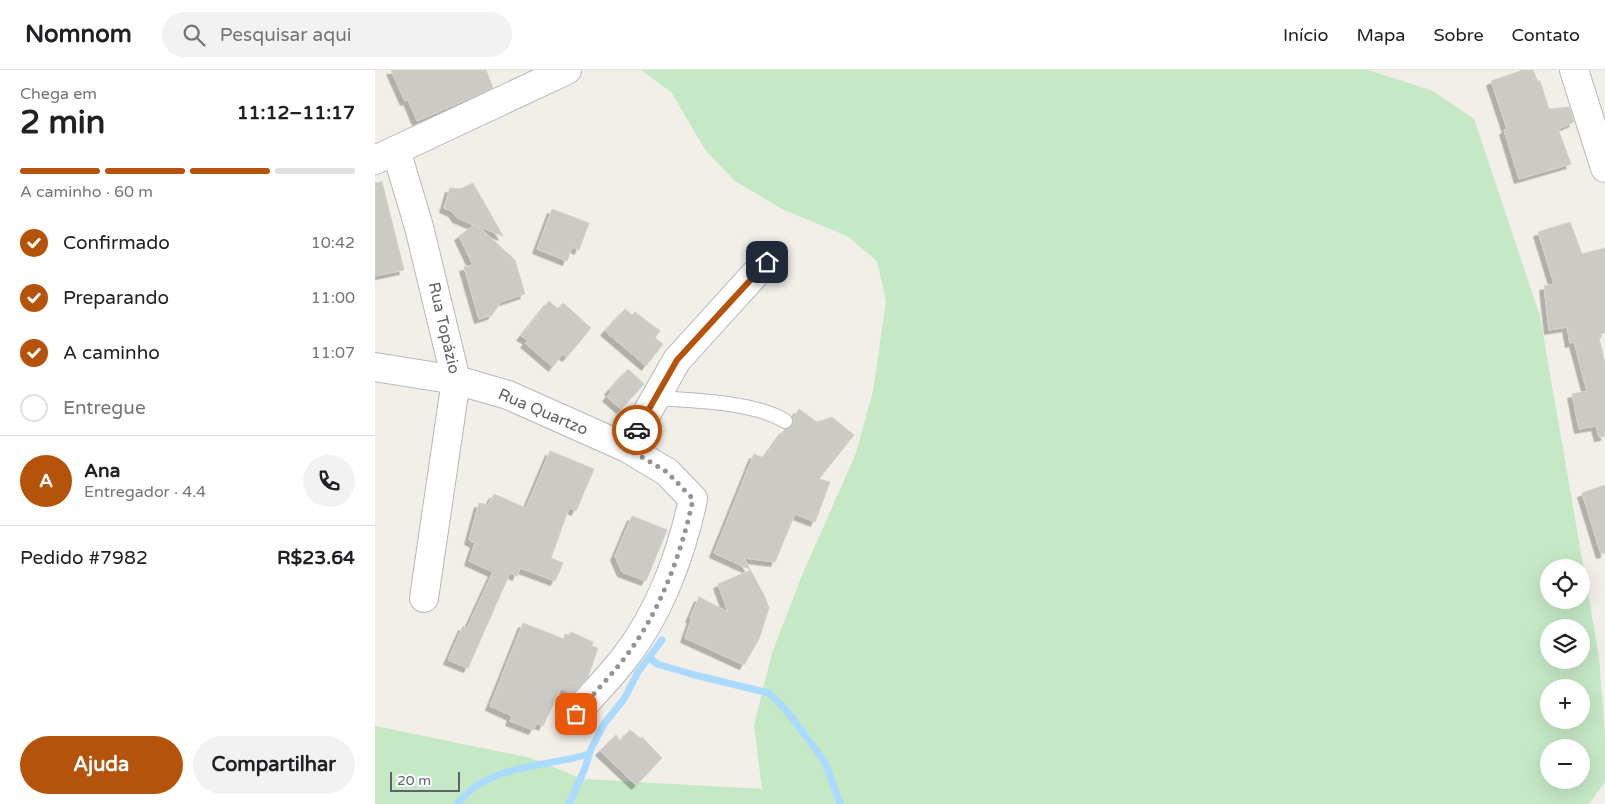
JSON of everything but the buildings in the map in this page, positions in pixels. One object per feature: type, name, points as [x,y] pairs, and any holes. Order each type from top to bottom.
[{"type":"street","points":[[386,155],[567,70]]},
{"type":"street","points":[[1574,70],[1605,168]]},
{"type":"street","name":"Rua Topázio","points":[[386,155],[422,236],[456,380],[424,598]]},
{"type":"street","points":[[627,448],[677,360],[767,262]]},
{"type":"street","name":"Rua Quartzo","points":[[375,367],[456,380],[508,395],[627,448],[667,472],[693,499],[689,522],[658,602],[627,655],[576,714]]},
{"type":"lane","points":[[655,398],[755,409],[778,416],[785,421]]},
{"type":"green space","points":[[641,70],[1368,70],[1433,91],[1474,119],[1540,316],[1582,559],[1540,559],[1540,609],[1590,609],[1590,605],[1599,657],[1605,735],[1605,782],[1589,804],[375,804],[375,726],[531,758],[583,779],[762,789],[754,725],[772,653],[801,578],[856,453],[873,391],[886,301],[877,261],[847,236],[782,209],[735,181],[706,151],[671,92]]},
{"type":"waterway","points":[[569,804],[591,749],[604,724],[624,699],[638,672],[662,640]]},
{"type":"waterway","points":[[650,658],[657,664],[769,693],[786,710],[825,762],[840,804]]},
{"type":"waterway","points":[[457,804],[470,791],[485,781],[501,774],[589,754]]},
{"type":"way so far","points":[[576,714],[627,655],[658,602],[689,522],[693,499],[667,472],[627,448],[637,430]]},
{"type":"route","points":[[637,430],[677,360],[767,262]]}]
